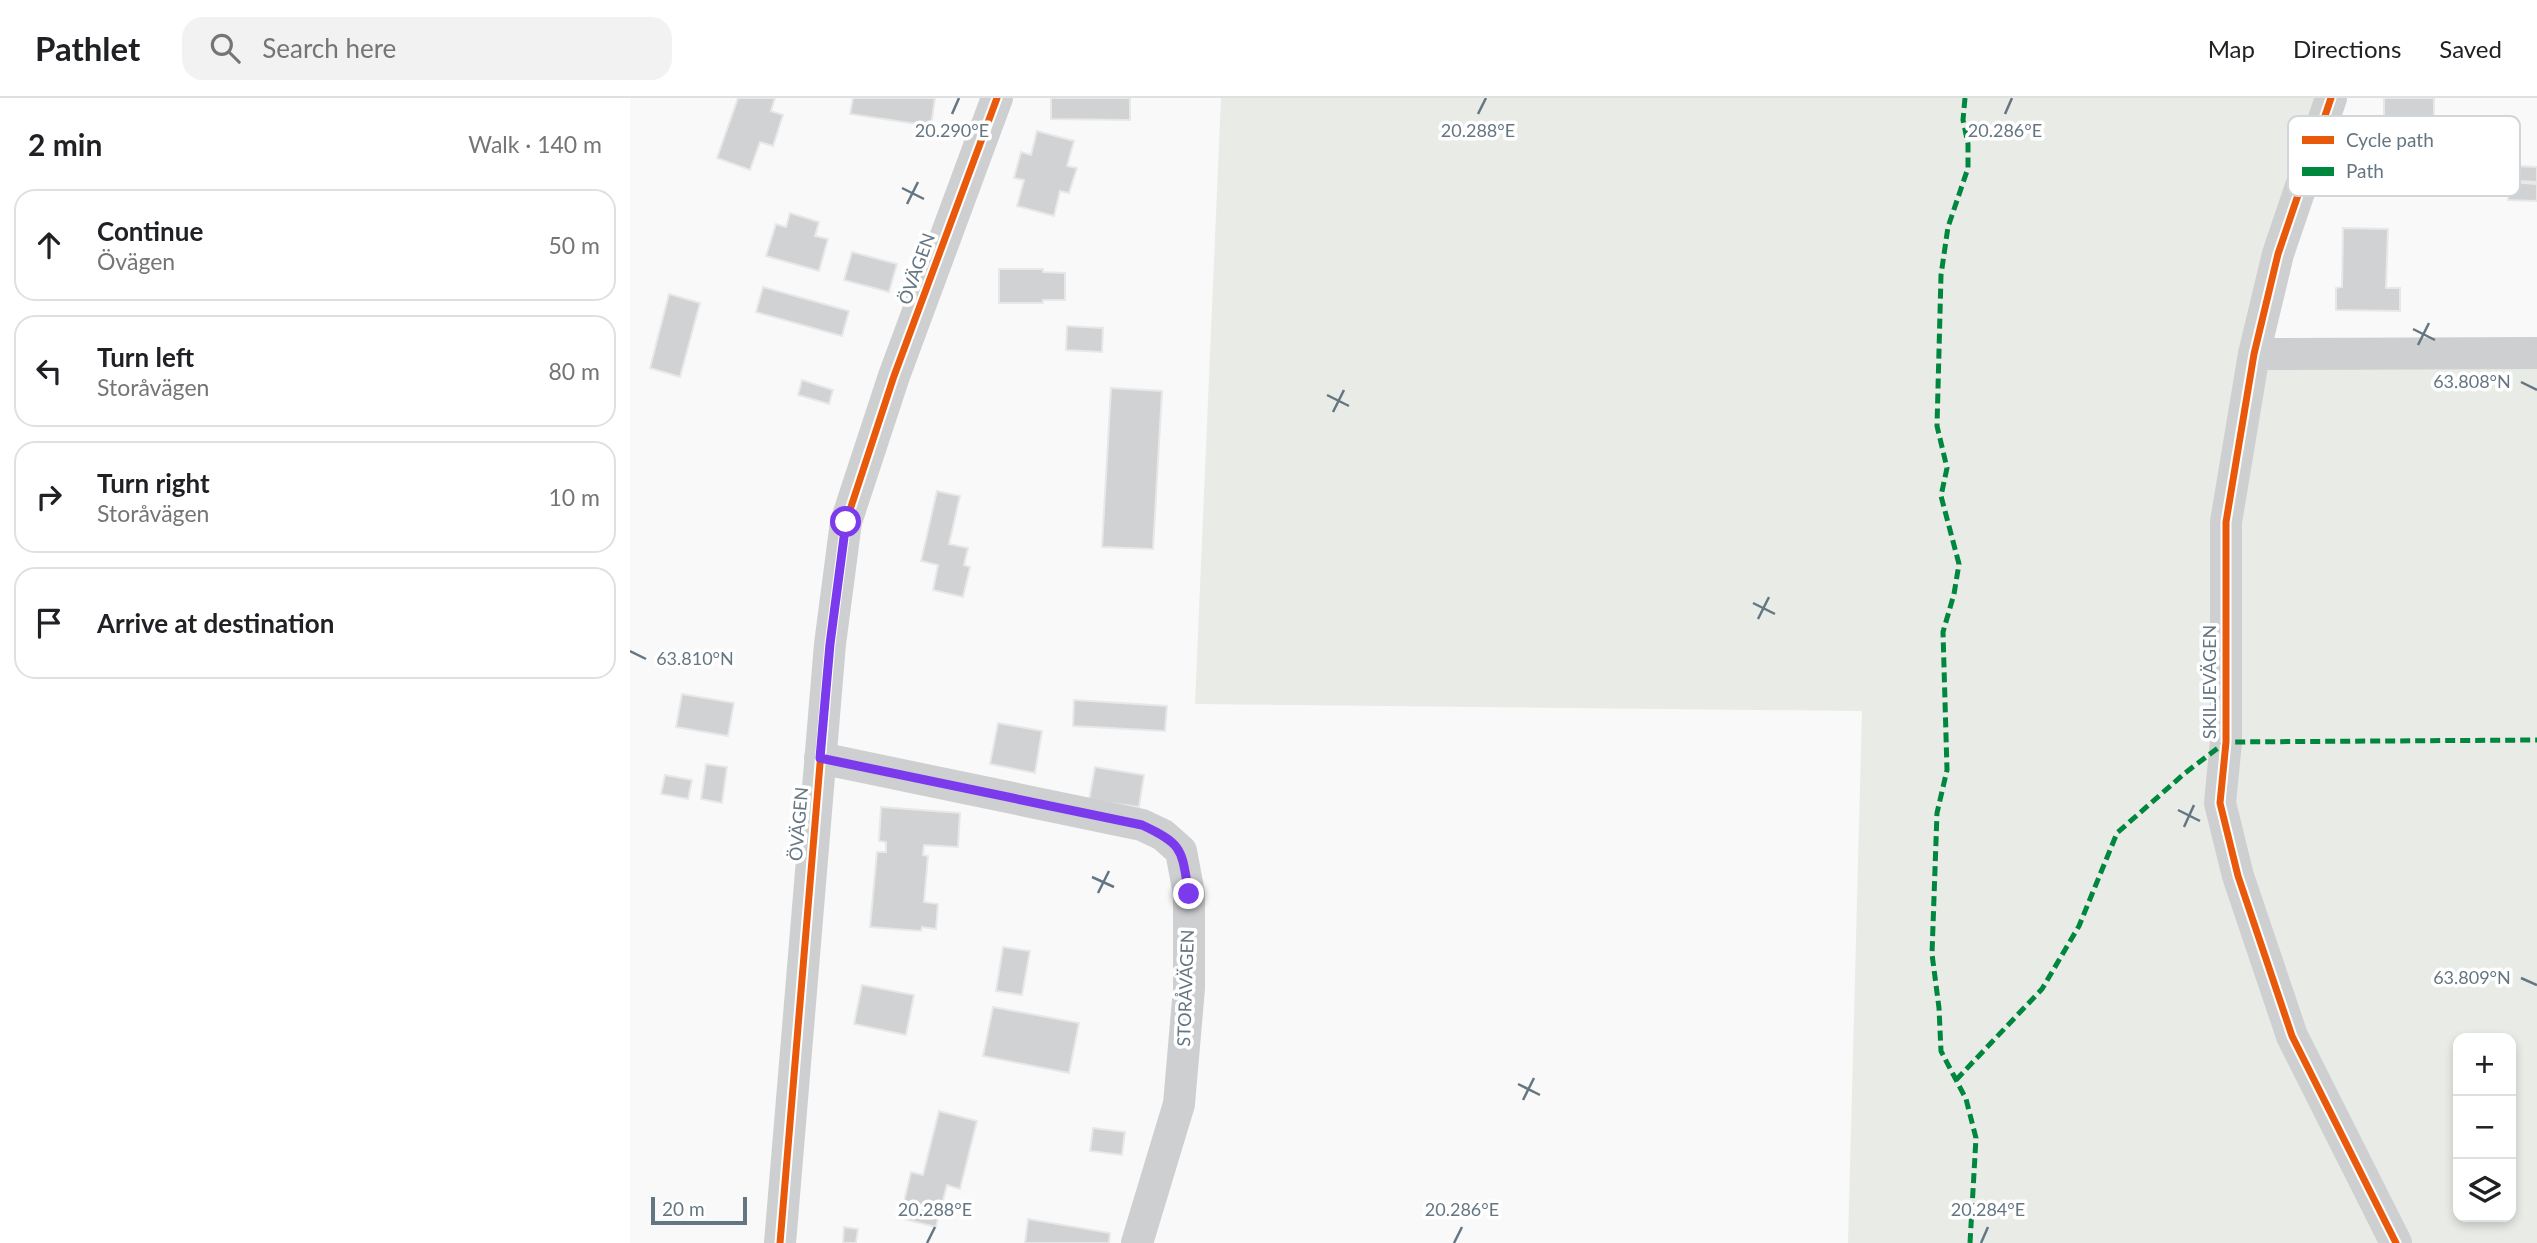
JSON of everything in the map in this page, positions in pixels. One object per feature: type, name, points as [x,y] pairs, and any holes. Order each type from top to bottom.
[{"type":"street","name":"ÖVÄGEN","points":[[780,1243],[830,644],[846,522],[894,376],[997,98]]},
{"type":"street","name":"SKILJEVÄGEN","points":[[2324,116],[2330,98]]},
{"type":"street","name":"SKILJEVÄGEN","points":[[2297,196],[2278,254],[2254,354],[2226,522],[2226,742],[2220,803],[2238,876],[2292,1036],[2396,1243]]},
{"type":"street","points":[[2254,354],[2537,353]]},
{"type":"street","name":"STORÅVÄGEN","points":[[820,758],[1142,825],[1163,835],[1181,851],[1189,894],[1189,988],[1179,1104],[1137,1243]]},
{"type":"shaded area","points":[[1221,98],[2331,98],[2326,116],[2288,116],[2288,196],[2301,196],[2254,353],[2537,353],[2537,1243],[1848,1243],[1862,711],[1195,704]]},
{"type":"building","points":[[738,98],[775,98],[771,111],[783,115],[773,146],[760,142],[750,170],[717,158]]},
{"type":"building","points":[[853,98],[935,98],[931,126],[850,114]]},
{"type":"building","points":[[1051,98],[1130,98],[1130,120],[1051,119]]},
{"type":"building","points":[[2384,98],[2434,98],[2434,116],[2384,116]]},
{"type":"building","points":[[1037,131],[1074,141],[1067,166],[1077,168],[1069,193],[1060,191],[1054,216],[1017,206],[1024,180],[1014,178],[1021,152],[1031,155]]},
{"type":"building","points":[[2520,166],[2537,167],[2537,182],[2520,181]]},
{"type":"building","points":[[2520,183],[2537,184],[2537,201],[2508,200],[2508,196],[2520,196]]},
{"type":"building","points":[[790,213],[819,222],[815,236],[828,239],[819,271],[766,256],[776,224],[786,227]]},
{"type":"building","points":[[2343,228],[2388,229],[2386,288],[2400,288],[2400,311],[2336,310],[2336,288],[2342,287]]},
{"type":"building","points":[[852,252],[897,264],[889,292],[844,280]]},
{"type":"building","points":[[999,269],[1043,269],[1043,272],[1065,273],[1065,300],[999,303]]},
{"type":"building","points":[[763,287],[849,311],[842,336],[756,312]]},
{"type":"building","points":[[669,294],[700,303],[680,377],[650,368]]},
{"type":"building","points":[[1067,326],[1103,328],[1102,352],[1066,350]]},
{"type":"building","points":[[802,380],[833,390],[829,404],[798,395]]},
{"type":"building","points":[[1111,388],[1162,391],[1153,549],[1102,547]]},
{"type":"building","points":[[937,491],[960,496],[949,544],[968,548],[964,565],[970,567],[963,597],[933,590],[938,565],[921,561]]},
{"type":"building","points":[[682,694],[734,703],[728,736],[676,727]]},
{"type":"building","points":[[1074,700],[1167,706],[1165,731],[1073,726]]},
{"type":"building","points":[[998,723],[1042,731],[1035,773],[990,764]]},
{"type":"building","points":[[706,764],[727,767],[722,803],[701,799]]},
{"type":"building","points":[[1095,767],[1144,775],[1139,807],[1089,800]]},
{"type":"building","points":[[665,775],[692,780],[688,799],[661,794]]},
{"type":"building","points":[[881,807],[960,813],[958,847],[924,845],[923,855],[928,856],[924,902],[938,904],[936,929],[922,927],[921,931],[870,927],[877,852],[886,852],[886,842],[879,841]]},
{"type":"building","points":[[1003,947],[1030,951],[1022,995],[996,991]]},
{"type":"building","points":[[862,985],[914,995],[906,1035],[854,1024]]},
{"type":"building","points":[[993,1007],[1079,1023],[1069,1073],[983,1056]]},
{"type":"building","points":[[939,1111],[977,1121],[960,1189],[947,1185],[936,1227],[900,1218],[911,1172],[923,1175]]},
{"type":"building","points":[[1093,1128],[1125,1132],[1122,1155],[1090,1151]]},
{"type":"building","points":[[1028,1219],[1110,1233],[1109,1243],[1025,1243]]},
{"type":"building","points":[[844,1227],[858,1229],[856,1243],[843,1243]]},
{"type":"marked path","points":[[1965,98],[1963,120],[1968,144],[1968,168],[1948,227],[1941,275],[1937,426],[1947,468],[1941,496],[1959,564],[1943,632],[1947,770],[1937,813],[1932,954],[1941,1051],[1966,1099],[1976,1138],[1970,1243]]},
{"type":"marked path","points":[[1956,1080],[2042,989],[2079,926],[2117,833],[2185,773],[2226,742],[2537,740]]},
{"type":"cycle path","points":[[780,1243],[830,644],[846,522],[894,376],[997,98]]},
{"type":"cycle path","points":[[2325,116],[2331,98]]},
{"type":"cycle path","points":[[2298,196],[2278,254],[2254,354],[2226,522],[2226,742],[2220,803],[2238,876],[2292,1036],[2396,1243]]},
{"type":"route","points":[[846,522],[830,644],[820,758],[1142,825],[1163,835],[1181,851],[1189,894]]}]
